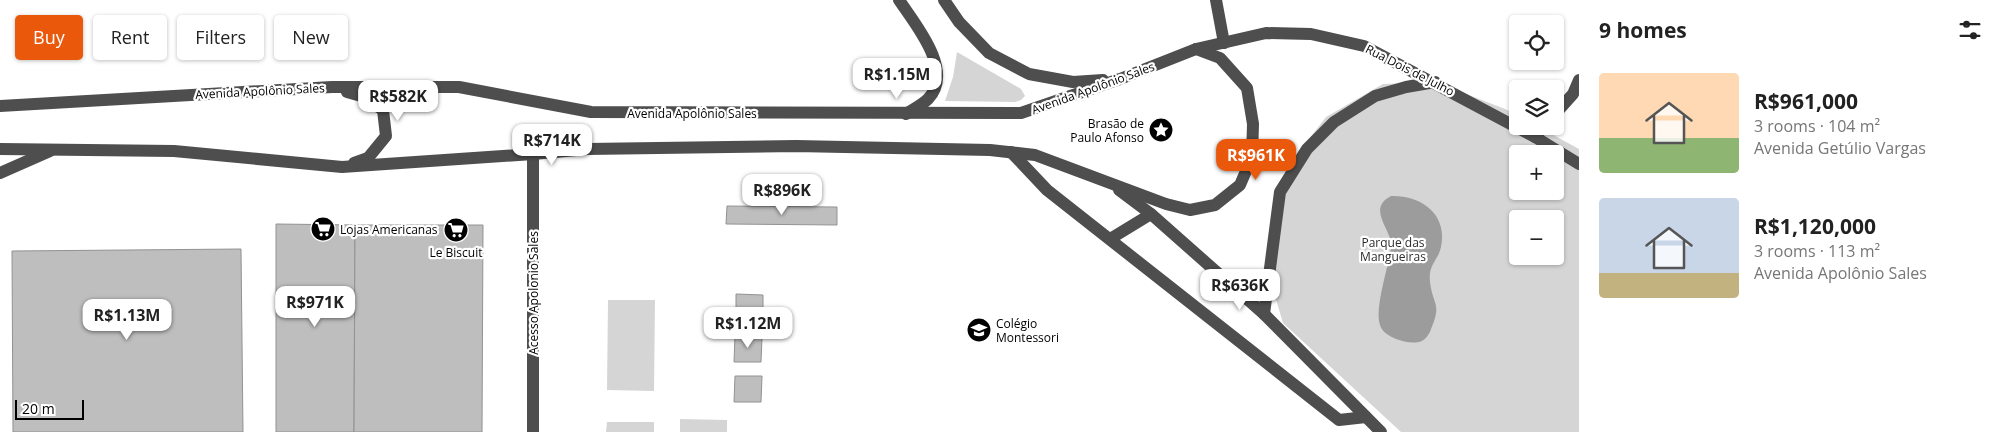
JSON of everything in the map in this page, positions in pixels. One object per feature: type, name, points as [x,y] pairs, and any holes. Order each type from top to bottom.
[{"type":"street","points":[[899,0],[932,50],[937,79],[928,99],[906,114]]},
{"type":"street","points":[[944,0],[959,22],[989,53],[1029,74],[1073,82],[1120,78]]},
{"type":"street","points":[[1216,0],[1224,43]]},
{"type":"street","name":"Rua Dois de Julho","points":[[1196,49],[1266,33],[1311,34],[1364,46],[1435,82],[1579,164]]},
{"type":"street","points":[[0,149],[174,151],[342,167],[587,149],[796,146],[1011,152],[1035,155],[1166,204],[1190,210],[1216,204],[1240,185],[1252,157],[1253,124],[1247,88],[1220,58],[1196,49]]},
{"type":"street","name":"Avenida Apolônio Sales","points":[[0,106],[332,87],[459,86],[592,112],[1021,113],[1196,49]]},
{"type":"street","points":[[1564,104],[1573,94],[1579,80]]},
{"type":"street","points":[[1264,314],[1280,192],[1307,149],[1334,122],[1375,96],[1406,87],[1435,82]]},
{"type":"street","points":[[332,87],[361,96],[383,110],[386,136],[368,158],[342,167]]},
{"type":"street","points":[[0,173],[56,149]]},
{"type":"street","points":[[1011,152],[1047,190],[1338,420],[1366,417]]},
{"type":"street","name":"Acesso Apolonio Sales","points":[[533,154],[534,432]]},
{"type":"street","points":[[1105,180],[1151,214],[1264,314],[1380,432]]},
{"type":"street","points":[[1110,239],[1151,214]]},
{"type":"green space","points":[[957,52],[1021,89],[1025,96],[1015,102],[945,101],[953,77]]},
{"type":"green space","name":"Parque das Mangueiras","points":[[1435,82],[1509,111],[1509,135],[1553,135],[1579,149],[1579,432],[1401,432],[1283,323],[1267,257],[1296,156],[1326,117],[1383,84]]},
{"type":"green space","points":[[608,300],[655,300],[654,391],[607,390]]},
{"type":"green space","points":[[680,419],[727,420],[727,432],[680,432]]},
{"type":"green space","points":[[607,422],[654,422],[654,432],[606,432]]},
{"type":"shaded area","points":[[1391,196],[1412,199],[1430,209],[1436,216],[1442,235],[1438,256],[1430,271],[1431,290],[1436,305],[1436,314],[1429,334],[1419,342],[1396,339],[1386,334],[1380,325],[1380,298],[1391,246],[1380,213],[1384,201]]},
{"type":"building","points":[[727,206],[837,207],[837,225],[726,224]]},
{"type":"building","points":[[276,224],[355,225],[354,432],[276,432]]},
{"type":"building","points":[[355,225],[483,225],[482,432],[354,432]]},
{"type":"building","points":[[241,249],[243,432],[13,432],[12,251]]},
{"type":"building","points":[[736,294],[763,295],[763,321],[736,320]]},
{"type":"building","points":[[735,336],[762,337],[761,362],[734,362]]},
{"type":"building","points":[[735,376],[762,376],[761,402],[734,402]]},
{"type":"place","name":"Brasão de Paulo Afonso","points":[[1161,130]]},
{"type":"place","name":"Lojas Americanas","points":[[323,229]]},
{"type":"place","name":"Le Biscuit","points":[[456,230]]},
{"type":"place","name":"Colégio Montessori","points":[[979,330]]}]
